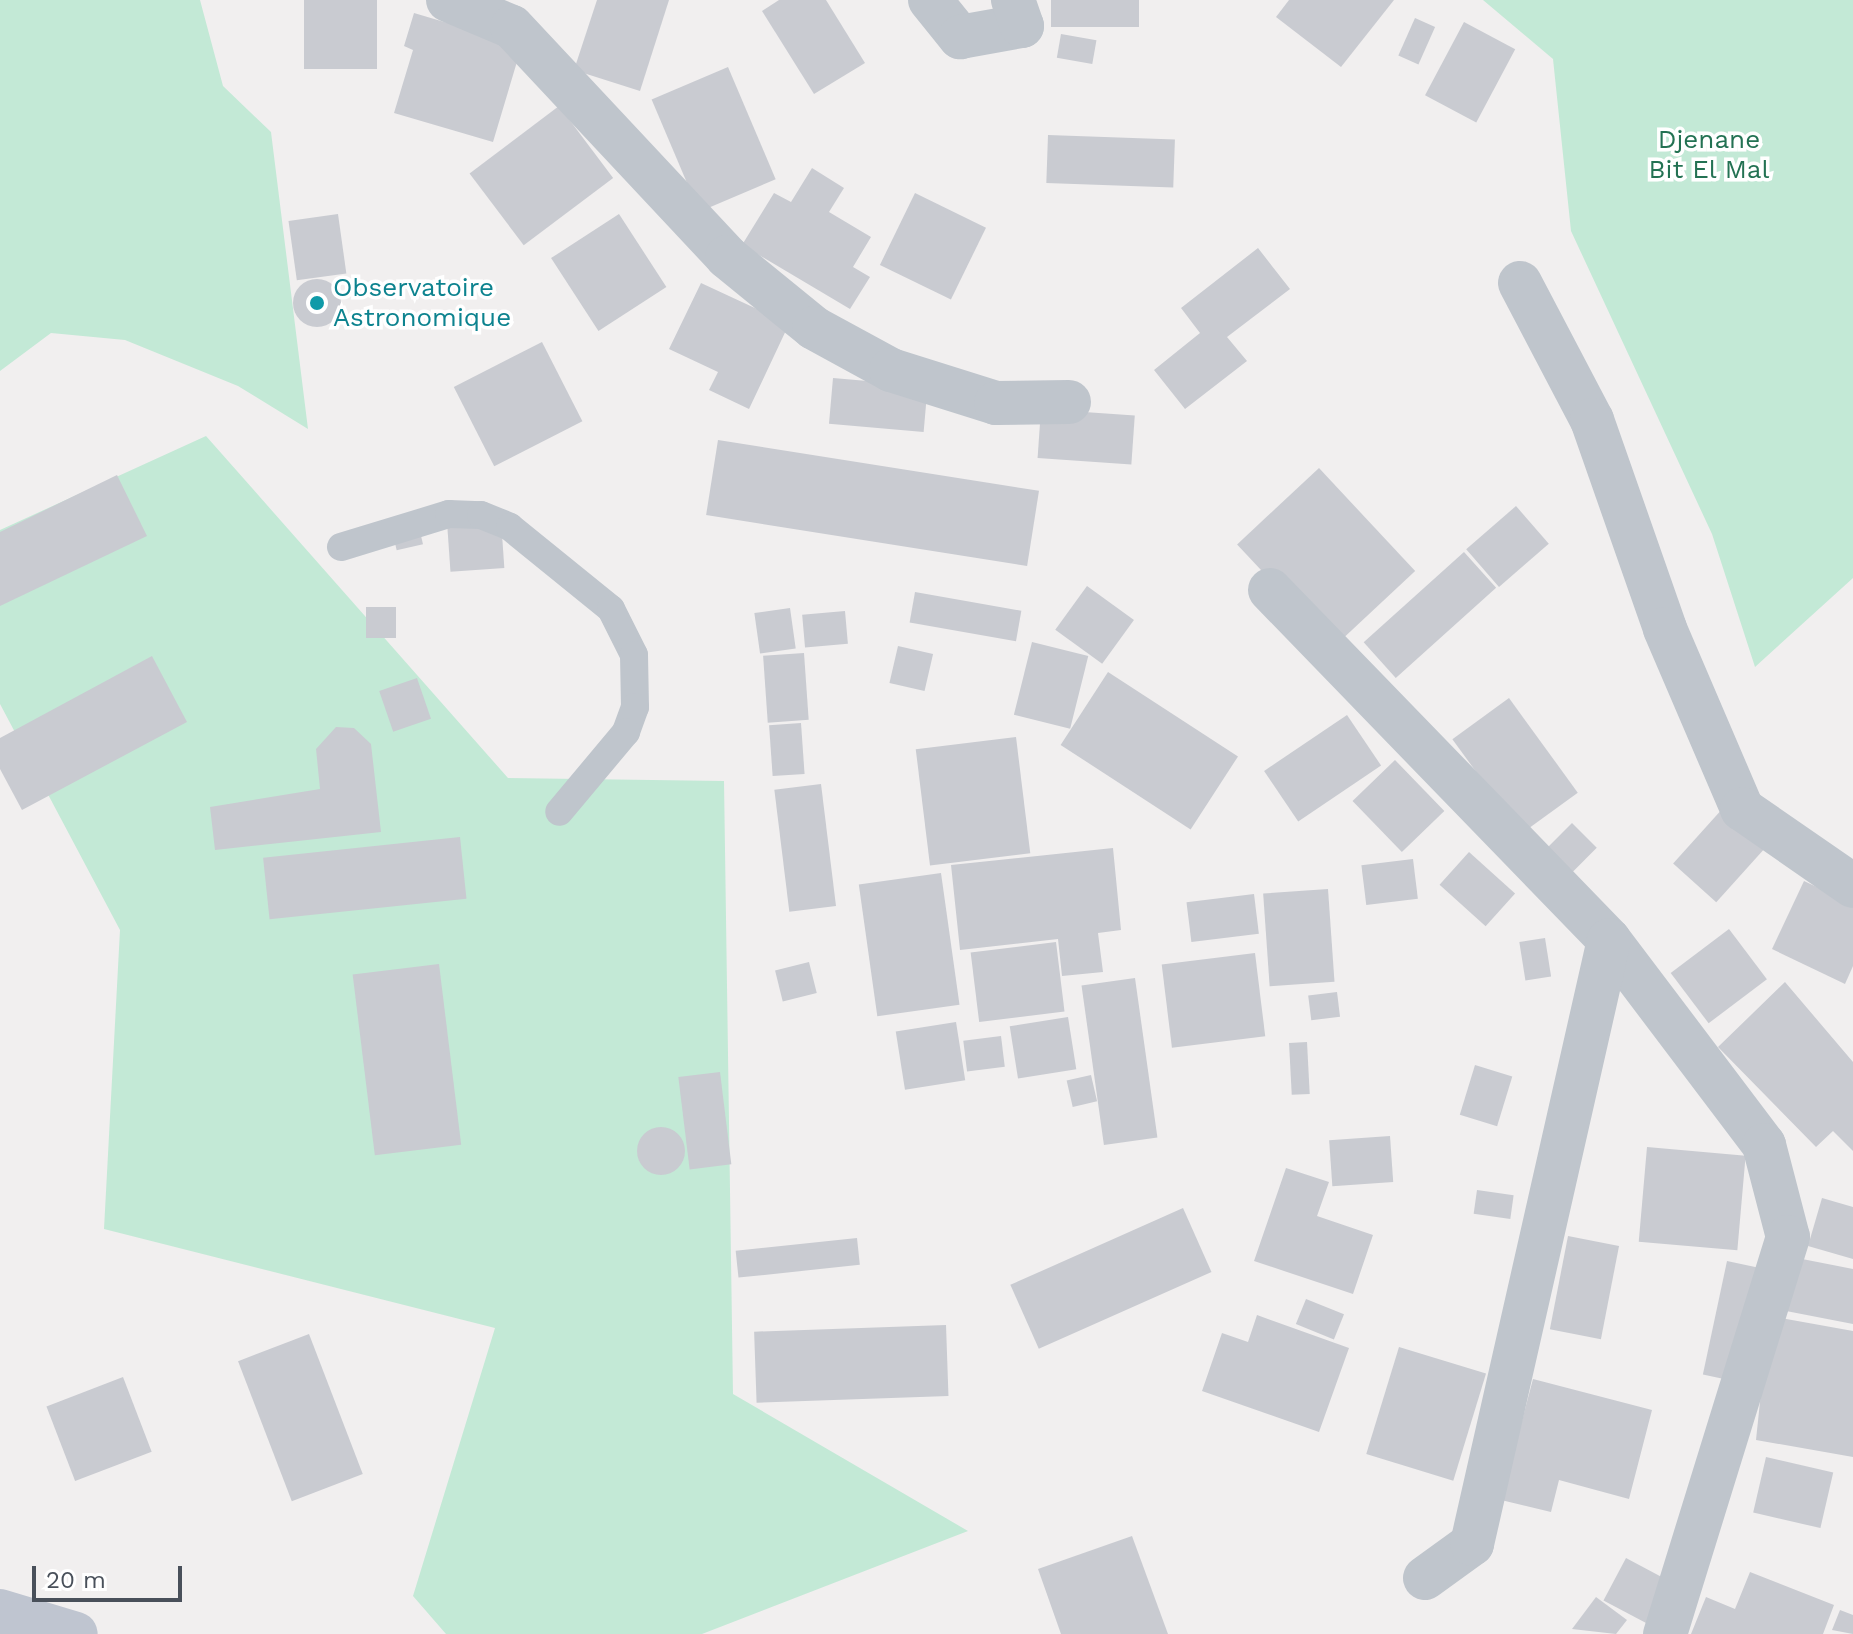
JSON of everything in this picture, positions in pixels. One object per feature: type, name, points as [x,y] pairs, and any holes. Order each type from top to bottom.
[{"type":"street","points":[[448,0],[512,27],[727,257],[814,328],[891,370],[996,403],[1069,402]]},
{"type":"street","points":[[930,0],[960,37],[1022,26],[1013,0]]},
{"type":"street","points":[[1520,283],[1592,420],[1665,629],[1742,809],[1853,886]]},
{"type":"street","points":[[1270,590],[1609,940],[1764,1145],[1788,1237],[1665,1634]]},
{"type":"street","points":[[1425,1578],[1472,1544],[1609,940]]},
{"type":"street","points":[[0,1611],[76,1634]]},
{"type":"lane","points":[[341,547],[449,514],[481,515],[510,527],[611,609],[634,655],[635,707],[626,732],[559,812]]},
{"type":"green space","points":[[0,0],[200,0],[223,86],[271,132],[308,429],[238,386],[125,340],[51,333],[0,371]]},
{"type":"green space","name":"Djenane Bit El Mal","points":[[1483,0],[1853,0],[1853,578],[1755,667],[1712,534],[1571,231],[1553,59]]},
{"type":"green space","points":[[206,436],[508,778],[724,781],[733,1394],[968,1531],[702,1634],[446,1634],[413,1596],[495,1328],[104,1229],[120,930],[0,704],[0,530]]},
{"type":"building","points":[[304,0],[377,0],[377,69],[304,69]]},
{"type":"building","points":[[597,0],[669,0],[640,91],[574,70]]},
{"type":"building","points":[[779,0],[826,0],[865,63],[814,94],[762,11]]},
{"type":"building","points":[[1051,0],[1139,0],[1139,27],[1051,27]]},
{"type":"building","points":[[1289,0],[1394,0],[1341,67],[1276,17]]},
{"type":"building","points":[[414,13],[522,45],[493,142],[394,113],[413,50],[404,46]]},
{"type":"building","points":[[1415,18],[1435,27],[1418,64],[1398,55]]},
{"type":"building","points":[[1464,22],[1515,49],[1476,123],[1425,95]]},
{"type":"building","points":[[1061,34],[1096,40],[1092,64],[1057,58]]},
{"type":"building","points":[[728,67],[776,179],[699,212],[652,99]]},
{"type":"building","points":[[559,106],[613,178],[524,245],[470,173]]},
{"type":"building","points":[[1048,135],[1175,139],[1173,187],[1046,183]]},
{"type":"building","points":[[812,168],[844,188],[829,212],[871,237],[853,267],[870,277],[850,309],[742,245],[774,193],[791,202]]},
{"type":"building","points":[[915,193],[986,228],[951,300],[880,265]]},
{"type":"building","points":[[338,214],[346,273],[297,280],[288,221]]},
{"type":"building","points":[[619,214],[666,287],[598,331],[551,258]]},
{"type":"building","points":[[1258,248],[1290,289],[1227,337],[1247,361],[1185,409],[1154,370],[1200,333],[1181,308]]},
{"type":"building","name":"Observatoire Astronomique","points":[[317,279],[334,286],[341,303],[334,320],[317,327],[300,320],[293,303],[300,286]]},
{"type":"building","points":[[701,283],[789,324],[749,409],[709,390],[718,372],[669,349]]},
{"type":"building","points":[[542,342],[582,421],[494,466],[454,387]]},
{"type":"building","points":[[833,378],[928,386],[924,432],[829,424]]},
{"type":"building","points":[[1041,409],[1135,416],[1131,464],[1038,458]]},
{"type":"building","points":[[718,440],[1039,491],[1027,566],[706,515]]},
{"type":"building","points":[[1319,468],[1415,571],[1333,648],[1237,544]]},
{"type":"building","points":[[117,475],[147,536],[0,606],[0,532]]},
{"type":"building","points":[[1516,506],[1549,544],[1499,587],[1466,549]]},
{"type":"building","points":[[416,514],[423,544],[397,550],[390,520]]},
{"type":"building","points":[[501,520],[504,568],[450,572],[447,524]]},
{"type":"building","points":[[1464,552],[1496,588],[1396,678],[1364,642]]},
{"type":"building","points":[[1087,586],[1134,620],[1102,664],[1055,630]]},
{"type":"building","points":[[915,592],[1021,611],[1016,641],[910,623]]},
{"type":"building","points":[[366,607],[396,607],[396,638],[366,638]]},
{"type":"building","points":[[790,608],[796,649],[760,654],[754,613]]},
{"type":"building","points":[[845,611],[848,644],[805,648],[802,615]]},
{"type":"building","points":[[1032,642],[1088,656],[1070,729],[1014,715]]},
{"type":"building","points":[[898,646],[933,654],[925,691],[889,683]]},
{"type":"building","points":[[804,653],[809,720],[768,723],[763,656]]},
{"type":"building","points":[[152,656],[187,722],[22,810],[0,769],[0,738]]},
{"type":"building","points":[[1108,672],[1238,756],[1191,829],[1061,745]]},
{"type":"building","points":[[417,678],[431,719],[393,732],[379,691]]},
{"type":"building","points":[[1509,698],[1578,793],[1521,834],[1452,739]]},
{"type":"building","points":[[1347,715],[1381,766],[1298,821],[1264,771]]},
{"type":"building","points":[[801,723],[805,774],[773,776],[769,725]]},
{"type":"building","points":[[336,727],[354,728],[371,744],[381,832],[215,850],[210,807],[320,789],[316,749]]},
{"type":"building","points":[[1016,737],[1030,853],[930,865],[916,749]]},
{"type":"building","points":[[1395,760],[1444,811],[1402,852],[1353,801]]},
{"type":"building","points":[[821,784],[836,906],[789,912],[774,790]]},
{"type":"building","points":[[1724,807],[1767,846],[1716,902],[1673,863]]},
{"type":"building","points":[[1572,823],[1597,848],[1571,874],[1546,849]]},
{"type":"building","points":[[460,837],[466,899],[270,919],[263,858]]},
{"type":"building","points":[[1113,848],[1121,930],[1098,933],[1103,972],[1062,976],[1058,939],[960,950],[951,865]]},
{"type":"building","points":[[1469,852],[1515,893],[1486,926],[1440,885]]},
{"type":"building","points":[[1413,859],[1418,899],[1366,905],[1361,865]]},
{"type":"building","points":[[941,873],[960,1005],[877,1016],[859,885]]},
{"type":"building","points":[[1804,881],[1853,904],[1853,966],[1845,984],[1772,949]]},
{"type":"building","points":[[1328,889],[1334,982],[1270,986],[1263,894]]},
{"type":"building","points":[[1254,894],[1259,934],[1191,942],[1187,902]]},
{"type":"building","points":[[1729,929],[1767,979],[1709,1023],[1671,973]]},
{"type":"building","points":[[1545,938],[1551,977],[1525,981],[1519,942]]},
{"type":"building","points":[[1056,942],[1065,1011],[979,1022],[971,952]]},
{"type":"building","points":[[1255,953],[1265,1036],[1172,1048],[1162,964]]},
{"type":"building","points":[[809,962],[817,993],[783,1002],[775,970]]},
{"type":"building","points":[[439,964],[461,1145],[375,1155],[353,975]]},
{"type":"building","points":[[1135,978],[1157,1137],[1104,1145],[1082,986]]},
{"type":"building","points":[[1785,982],[1853,1062],[1853,1151],[1833,1131],[1816,1147],[1718,1047]]},
{"type":"building","points":[[1337,992],[1340,1017],[1311,1020],[1308,996]]},
{"type":"building","points":[[1068,1017],[1076,1069],[1018,1079],[1010,1026]]},
{"type":"building","points":[[956,1022],[965,1080],[905,1090],[896,1032]]},
{"type":"building","points":[[1001,1036],[1005,1067],[967,1071],[963,1041]]},
{"type":"building","points":[[1307,1042],[1310,1094],[1292,1095],[1289,1043]]},
{"type":"building","points":[[1475,1065],[1512,1076],[1497,1126],[1460,1115]]},
{"type":"building","points":[[720,1072],[731,1164],[690,1169],[678,1077]]},
{"type":"building","points":[[1091,1075],[1097,1101],[1073,1107],[1067,1081]]},
{"type":"building","points":[[661,1127],[678,1134],[685,1151],[678,1168],[661,1175],[644,1168],[637,1151],[644,1134]]},
{"type":"building","points":[[1390,1136],[1393,1182],[1332,1186],[1329,1140]]},
{"type":"building","points":[[1647,1147],[1746,1156],[1737,1250],[1639,1242]]},
{"type":"building","points":[[1286,1168],[1329,1182],[1317,1216],[1373,1235],[1353,1294],[1254,1261]]},
{"type":"building","points":[[1477,1190],[1514,1195],[1510,1219],[1474,1214]]},
{"type":"building","points":[[1822,1198],[1853,1207],[1853,1259],[1808,1246]]},
{"type":"building","points":[[1183,1208],[1211,1272],[1039,1349],[1010,1285]]},
{"type":"building","points":[[1568,1236],[1619,1246],[1601,1339],[1550,1329]]},
{"type":"building","points":[[857,1238],[860,1265],[738,1278],[736,1251]]},
{"type":"building","points":[[1792,1257],[1853,1269],[1853,1324],[1781,1310]]},
{"type":"building","points":[[1727,1261],[1756,1267],[1732,1381],[1703,1374]]},
{"type":"building","points":[[1306,1299],[1344,1314],[1334,1339],[1296,1324]]},
{"type":"building","points":[[1257,1315],[1349,1348],[1319,1432],[1202,1391],[1222,1333],[1248,1342]]},
{"type":"building","points":[[1769,1316],[1853,1331],[1853,1457],[1756,1440]]},
{"type":"building","points":[[946,1325],[948,1396],[757,1403],[754,1332]]},
{"type":"building","points":[[309,1334],[363,1474],[292,1501],[238,1361]]},
{"type":"building","points":[[1399,1347],[1486,1374],[1453,1481],[1366,1454]]},
{"type":"building","points":[[123,1377],[152,1452],[75,1481],[46,1406]]},
{"type":"building","points":[[1533,1379],[1652,1410],[1629,1499],[1559,1480],[1551,1512],[1501,1500]]},
{"type":"building","points":[[1766,1457],[1833,1473],[1820,1528],[1753,1513]]},
{"type":"building","points":[[1132,1536],[1168,1634],[1061,1634],[1038,1569]]},
{"type":"building","points":[[1626,1558],[1672,1582],[1649,1625],[1603,1600]]},
{"type":"building","points":[[1750,1572],[1834,1605],[1823,1634],[1691,1634],[1706,1597],[1735,1609]]},
{"type":"building","points":[[1596,1597],[1627,1620],[1616,1634],[1572,1629]]},
{"type":"building","points":[[1840,1610],[1853,1615],[1853,1634],[1832,1630]]},
{"type":"place","name":"Observatoire Astronomique","points":[[317,303]]}]
